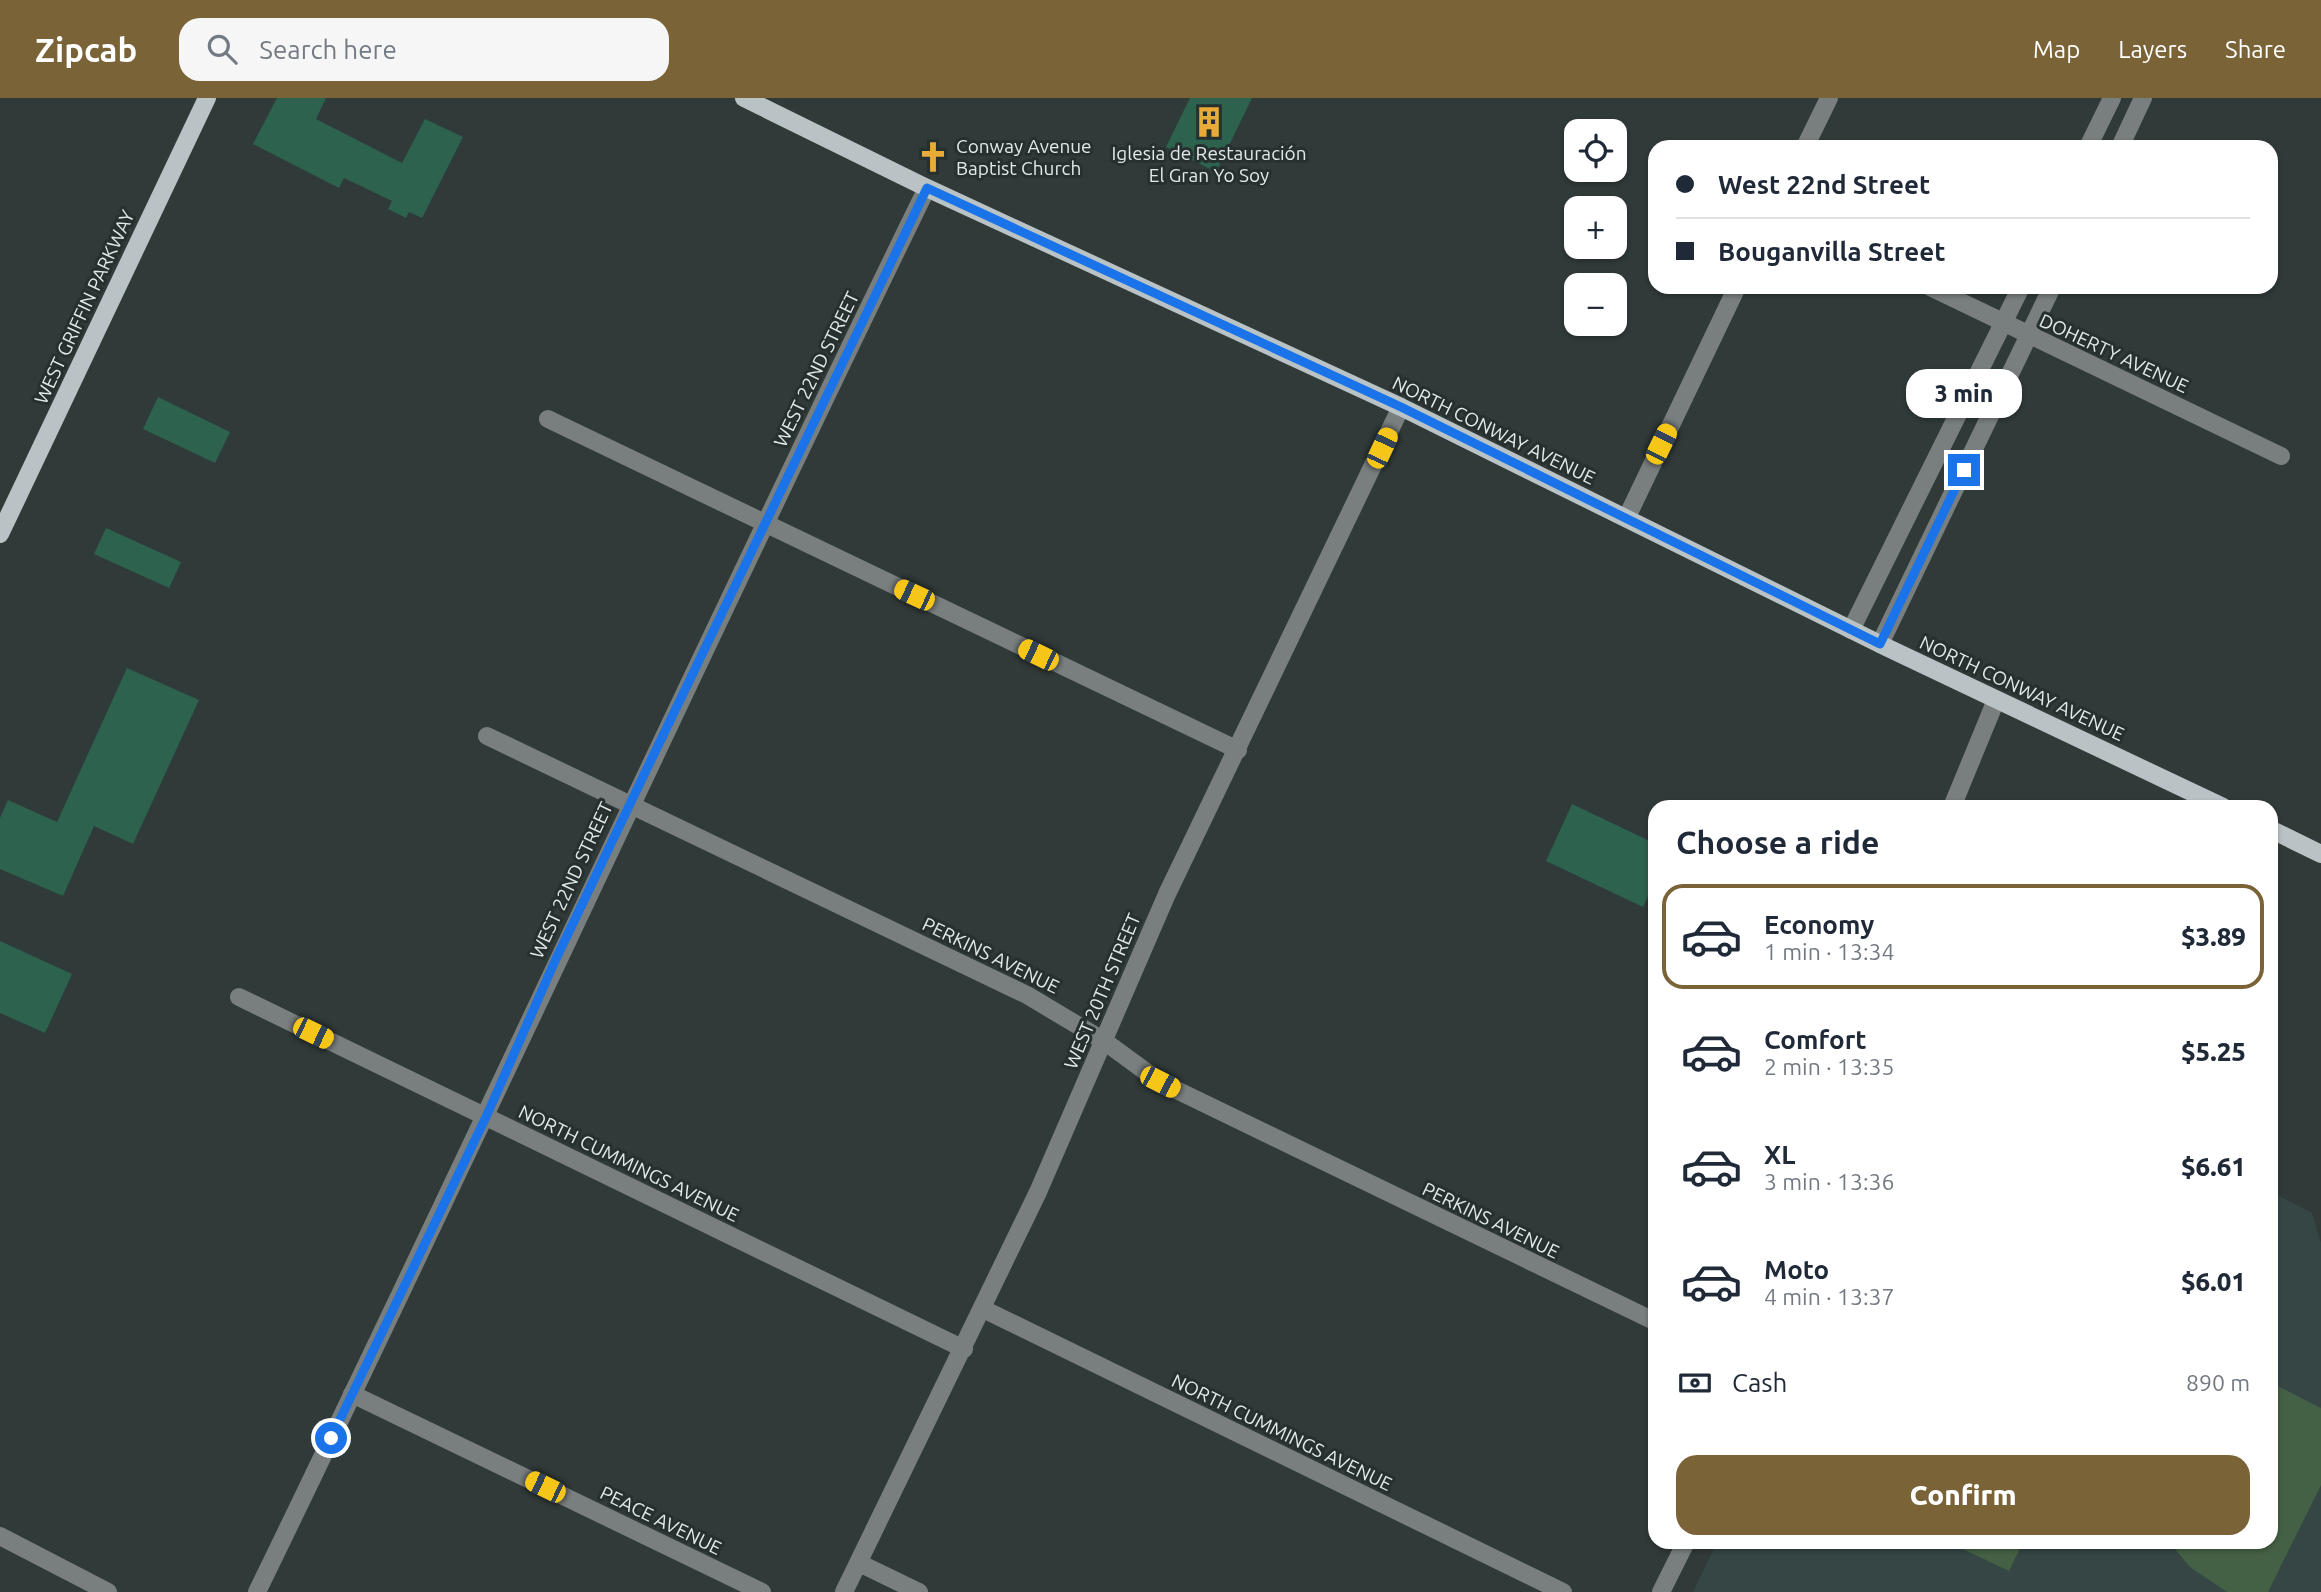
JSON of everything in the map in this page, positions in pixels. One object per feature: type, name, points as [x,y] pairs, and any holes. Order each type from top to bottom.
[{"type":"main road","name":"WEST GRIFFIN PARKWAY","points":[[0,534],[207,98]]},
{"type":"main road","name":"NORTH CONWAY AVENUE","points":[[744,98],[927,188],[1401,407],[1851,630],[2208,800]]},
{"type":"main road","points":[[2278,833],[2321,854]]},
{"type":"street","points":[[1808,140],[1829,98]]},
{"type":"street","points":[[2091,140],[2112,98]]},
{"type":"street","points":[[2123,140],[2143,98]]},
{"type":"street","name":"WEST 22ND STREET","points":[[257,1592],[486,1117],[555,961],[927,188]]},
{"type":"street","points":[[1627,517],[1734,294]]},
{"type":"street","name":"DOHERTY AVENUE","points":[[1944,294],[2281,456]]},
{"type":"street","points":[[1851,630],[2018,294]]},
{"type":"street","points":[[1880,644],[2049,294]]},
{"type":"street","name":"WEST 20TH STREET","points":[[845,1592],[1042,1183],[1167,894],[1401,407]]},
{"type":"street","points":[[548,419],[1238,750]]},
{"type":"street","points":[[1926,478],[1953,493]]},
{"type":"street","points":[[1955,800],[1996,700]]},
{"type":"street","name":"PERKINS AVENUE","points":[[487,736],[1027,995],[1104,1041],[1160,1082],[1190,1098],[1648,1318]]},
{"type":"street","name":"NORTH CUMMINGS AVENUE","points":[[239,997],[964,1349]]},
{"type":"street","name":"NORTH CUMMINGS AVENUE","points":[[983,1309],[1563,1592]]},
{"type":"street","name":"PEACE AVENUE","points":[[352,1394],[762,1592]]},
{"type":"street","points":[[0,1536],[108,1592]]},
{"type":"street","points":[[1661,1592],[1682,1549]]},
{"type":"street","points":[[859,1563],[919,1592]]},
{"type":"shaded area","points":[[2278,1195],[2312,1213],[2321,1243],[2321,1592],[1693,1592],[1714,1549],[2278,1549]]},
{"type":"green space","points":[[2278,1386],[2321,1408],[2321,1485],[2268,1592],[2227,1592],[2190,1567],[2175,1549],[2278,1549]]},
{"type":"green space","points":[[1963,1549],[2020,1549],[2009,1571]]},
{"type":"building","points":[[277,98],[326,98],[316,119],[402,163],[425,119],[463,137],[422,218],[409,212],[406,218],[388,209],[392,201],[344,178],[339,188],[253,144]]},
{"type":"building","name":"Iglesia de Restauración El Gran Yo Soy","points":[[1190,98],[1252,98],[1216,172],[1166,147]]},
{"type":"building","points":[[158,397],[230,432],[215,463],[143,429]]},
{"type":"building","points":[[106,528],[181,562],[169,588],[94,554]]},
{"type":"building","points":[[127,668],[199,700],[133,844],[94,826],[63,896],[0,869],[0,818],[8,800],[57,822]]},
{"type":"building","points":[[1572,804],[1648,840],[1648,897],[1643,907],[1546,861]]},
{"type":"building","points":[[0,941],[72,974],[45,1033],[0,1013]]},
{"type":"place","name":"Iglesia de Restauración El Gran Yo Soy","points":[[1209,122]]},
{"type":"place","name":"Conway Avenue Baptist Church","points":[[933,157]]},
{"type":"route","points":[[331,1438],[486,1117],[555,961],[927,188],[1401,407],[1880,644],[1964,470]]}]
